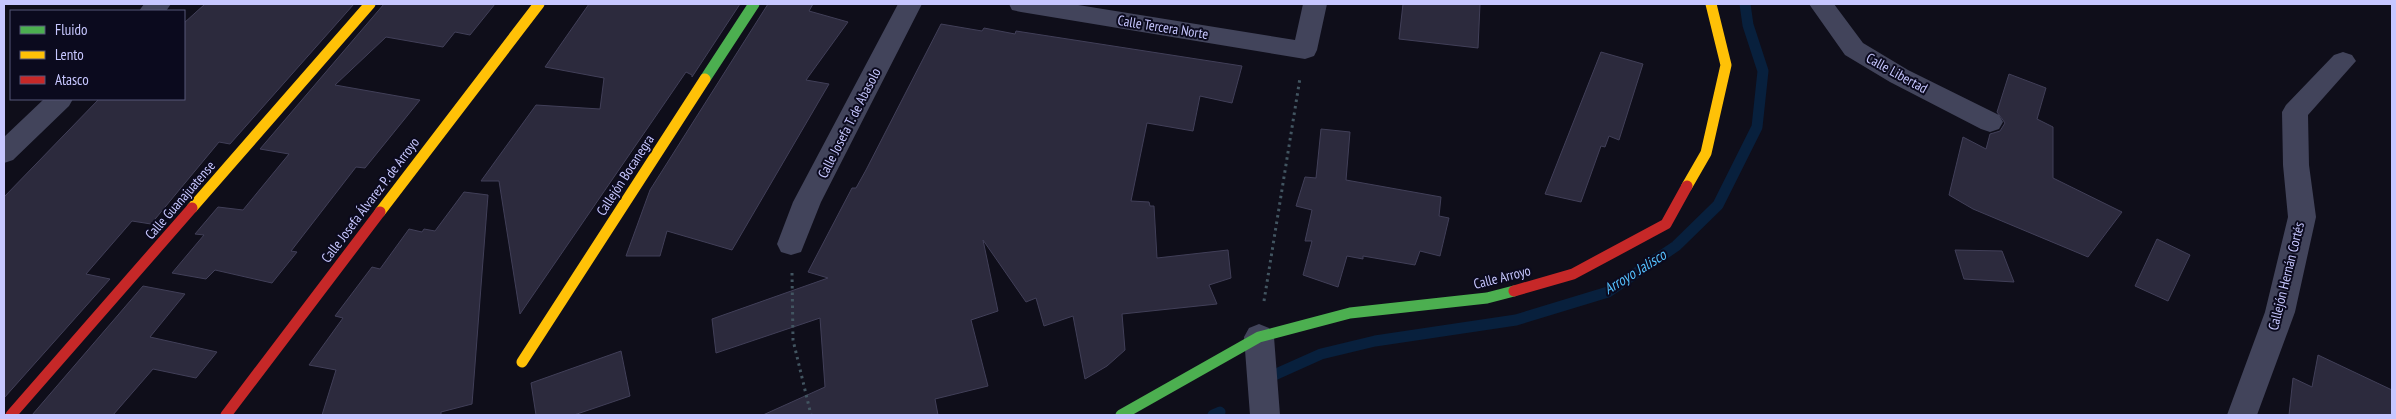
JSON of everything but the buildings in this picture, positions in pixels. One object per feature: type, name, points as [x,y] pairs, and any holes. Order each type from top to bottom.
[{"type":"street","name":"Calle Guanajuatense","points":[[12,415],[370,4]]},
{"type":"street","name":"Calle Josefa Álvarez P. de Arroyo","points":[[226,415],[539,4]]},
{"type":"street","name":"Callejón Bocanegra","points":[[522,362],[754,4]]},
{"type":"street","name":"Calle Josefa T. de Abasolo","points":[[791,244],[807,202],[910,4]]},
{"type":"street","name":"Calle Tercera Norte","points":[[1021,4],[1121,12],[1305,50]]},
{"type":"street","points":[[1305,50],[1315,4]]},
{"type":"street","name":"Calle Arroyo","points":[[1121,415],[1259,337],[1350,313],[1487,298],[1506,293],[1573,274],[1666,224],[1706,153],[1726,65],[1711,4]]},
{"type":"street","name":"Calle Libertad","points":[[1821,4],[1854,49],[1900,76],[1990,122]]},
{"type":"street","name":"Callejón Hernán Cortés","points":[[2242,415],[2280,312],[2302,217],[2296,165],[2295,112],[2343,61]]},
{"type":"street","points":[[4,153],[59,100]]},
{"type":"street","points":[[1259,337],[1266,415]]},
{"type":"path","points":[[1259,337],[1305,50]]},
{"type":"path","points":[[791,244],[794,340],[810,415]]},
{"type":"waterway","name":"Arroyo Jalisco","points":[[1272,376],[1321,354],[1375,341],[1516,320],[1608,292],[1676,246],[1718,205],[1757,127],[1763,71],[1748,25],[1745,4]]},
{"type":"waterway","name":"Arroyo Jalisco","points":[[1213,415],[1220,412]]},
{"type":"traffic: fast","points":[[705,79],[754,4]]},
{"type":"traffic: fast","points":[[1121,415],[1259,337],[1350,313],[1487,298],[1514,291]]},
{"type":"traffic: slow","points":[[192,208],[370,4]]},
{"type":"traffic: slow","points":[[380,212],[539,4]]},
{"type":"traffic: slow","points":[[1687,186],[1706,153],[1726,65],[1711,4]]},
{"type":"traffic: slow","points":[[522,362],[705,79]]},
{"type":"traffic: jam","points":[[1514,291],[1573,274],[1666,224],[1687,186]]},
{"type":"traffic: jam","points":[[11,415],[192,208]]},
{"type":"traffic: jam","points":[[226,415],[380,212]]}]
